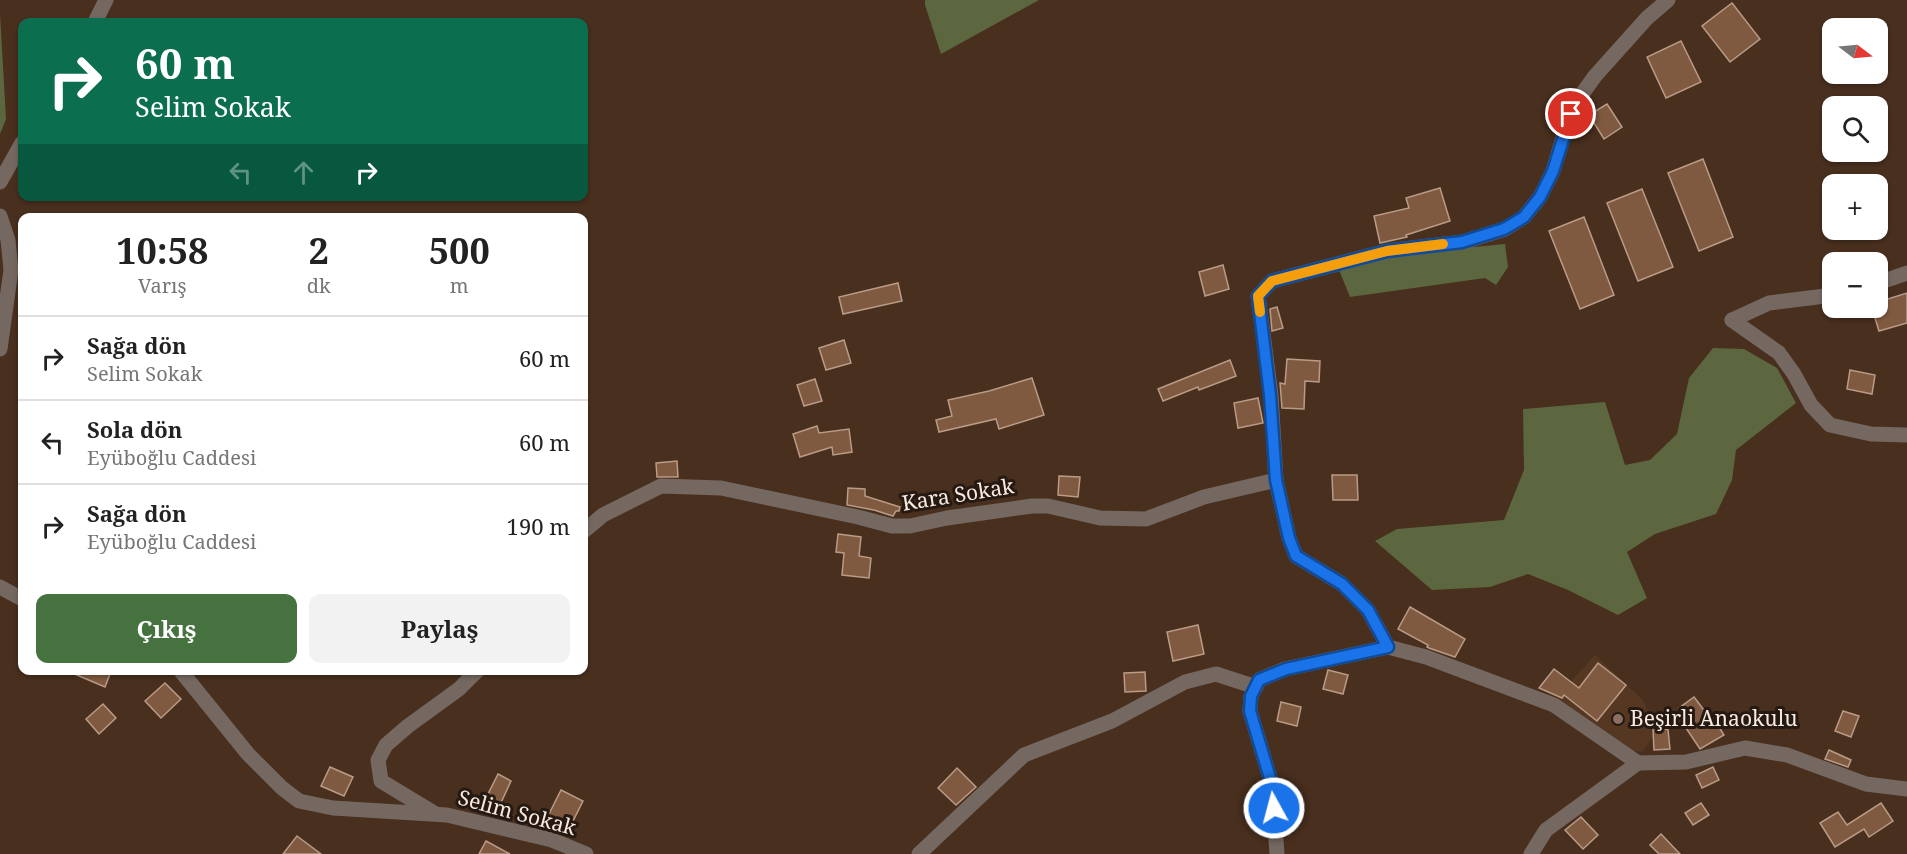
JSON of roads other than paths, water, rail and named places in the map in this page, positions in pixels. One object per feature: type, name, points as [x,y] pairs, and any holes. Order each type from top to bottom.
[{"type":"street","points":[[97,18],[106,0]]},
{"type":"street","points":[[1388,647],[1368,610],[1342,584],[1296,556],[1289,538],[1276,480],[1270,395],[1258,296],[1272,281],[1387,251],[1462,242],[1504,229],[1524,217],[1540,197],[1553,171],[1577,101],[1595,76],[1647,18],[1668,0]]},
{"type":"street","points":[[0,182],[18,150]]},
{"type":"street","points":[[0,216],[8,240],[11,270],[0,349]]},
{"type":"street","points":[[1888,280],[1907,273]]},
{"type":"street","points":[[1822,296],[1769,303],[1732,320],[1779,353],[1811,405],[1830,425],[1871,434],[1907,435]]},
{"type":"street","name":"Kara Sokak","points":[[588,528],[603,515],[662,486],[721,488],[892,526],[910,526],[947,518],[1032,506],[1048,506],[1100,518],[1146,519],[1204,497],[1276,480]]},
{"type":"street","points":[[0,587],[18,597]]},
{"type":"street","points":[[1277,854],[1272,785],[1250,711],[1251,696],[1259,680],[1286,669],[1388,647],[1446,664],[1554,705],[1638,763]]},
{"type":"street","points":[[918,854],[1024,755],[1112,721],[1185,682],[1216,674],[1256,687]]},
{"type":"street","name":"Selim Sokak","points":[[184,675],[248,754],[282,788],[299,801],[333,808],[447,815],[552,840],[586,854]]},
{"type":"street","points":[[436,815],[381,781],[378,760],[386,745],[459,689],[473,675]]},
{"type":"street","points":[[1531,854],[1546,830],[1638,763],[1686,762],[1745,748],[1787,755],[1866,784],[1907,789]]},
{"type":"place","name":"Beşirli Anaokulu","points":[[1618,719]]}]
